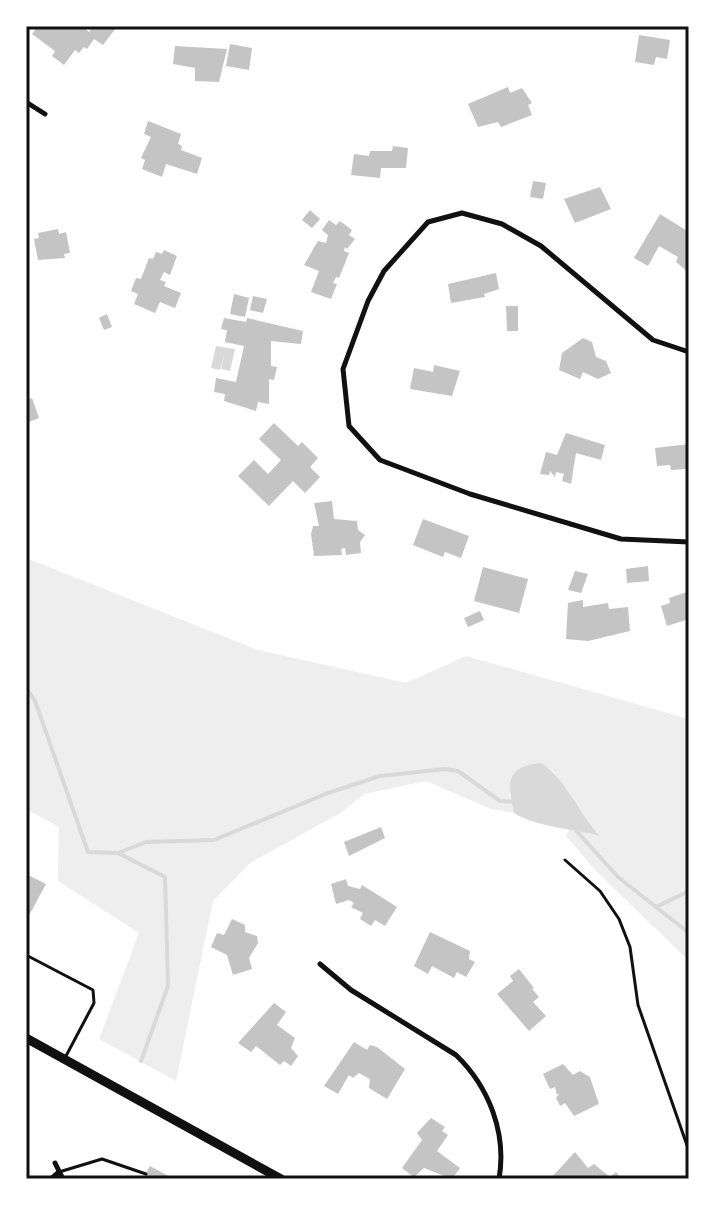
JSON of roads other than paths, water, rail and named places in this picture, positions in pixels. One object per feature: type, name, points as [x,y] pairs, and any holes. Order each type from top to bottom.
[{"type":"main road","points":[[26,1038],[281,1179]]},
{"type":"street","points":[[26,102],[45,114]]},
{"type":"street","points":[[689,352],[653,340],[541,246],[502,224],[462,213],[428,222],[384,271],[368,301],[343,369],[349,426],[380,460],[470,494],[621,539],[689,542]]},
{"type":"street","points":[[320,964],[351,990],[456,1055],[469,1067],[493,1110],[501,1154],[499,1179]]},
{"type":"street","points":[[55,1163],[63,1179]]},
{"type":"street","points":[[51,1179],[59,1172]]},
{"type":"lane","points":[[565,860],[600,891],[619,919],[630,947],[638,1005],[689,1151]]},
{"type":"lane","points":[[26,955],[93,990],[94,1003],[64,1059]]},
{"type":"lane","points":[[59,1172],[102,1159],[146,1174]]},
{"type":"waterway","points":[[26,688],[35,701],[88,852],[118,853],[146,842],[214,840],[328,793],[380,776],[445,769],[458,771],[500,801],[517,802]]},
{"type":"waterway","points":[[573,827],[618,877],[689,933]]},
{"type":"waterway","points":[[118,853],[165,877],[168,986],[141,1061]]},
{"type":"waterway","points":[[656,907],[689,891]]}]
